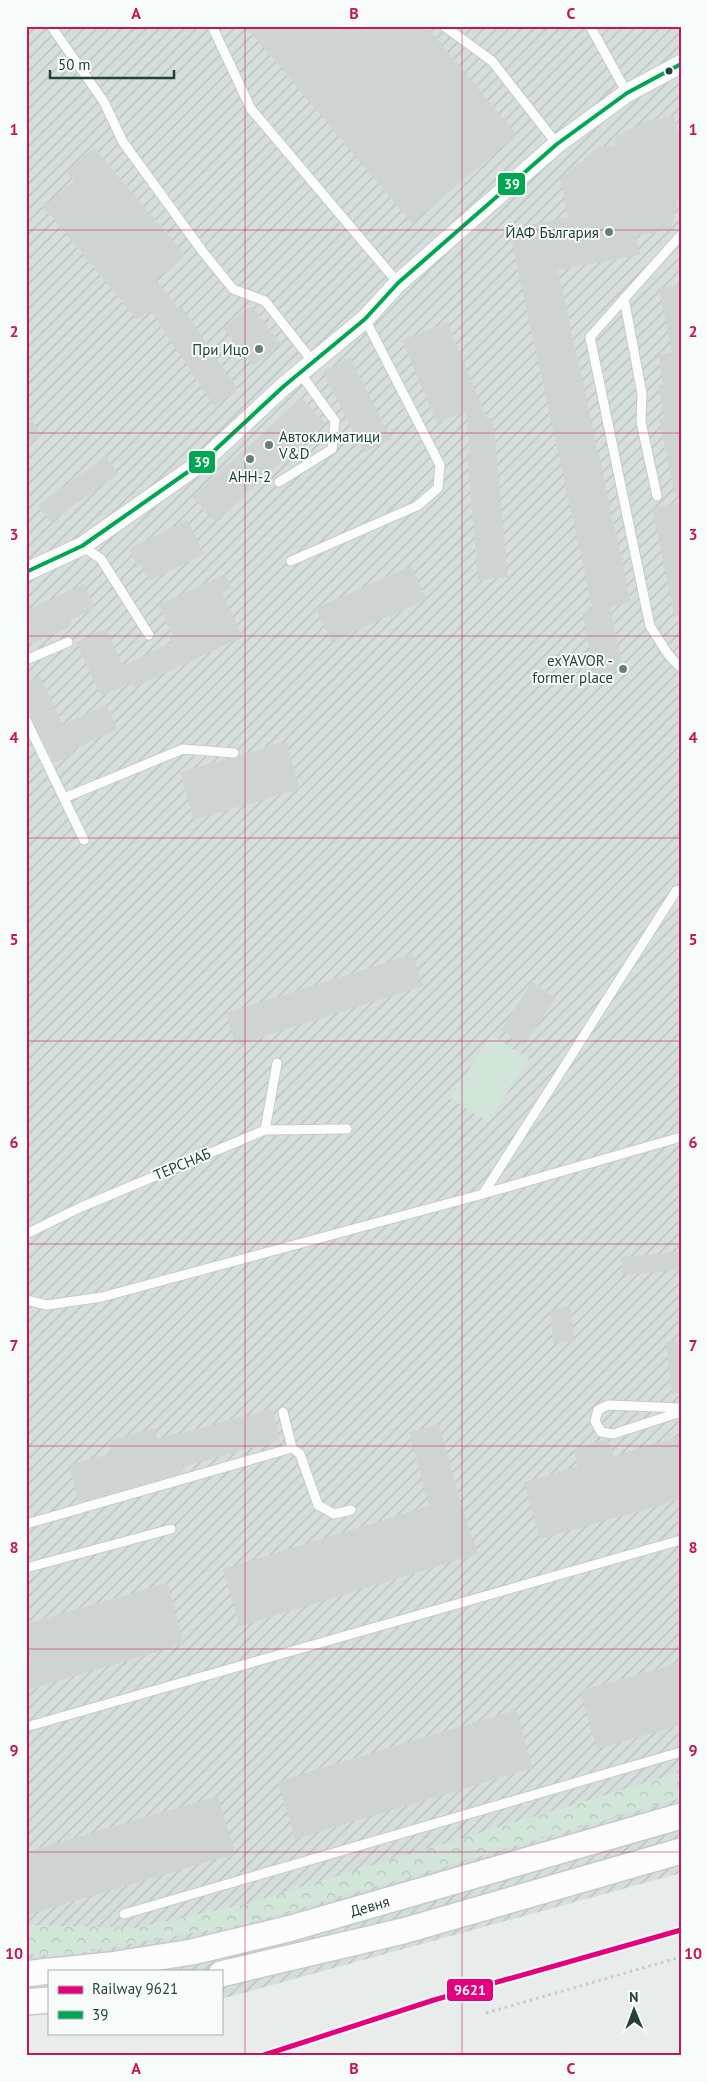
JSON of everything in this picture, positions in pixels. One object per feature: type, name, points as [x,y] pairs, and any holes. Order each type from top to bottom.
[{"type":"main road","name":"Девня","points":[[60,1970],[110,1965],[192,1952],[288,1929],[681,1816]]},
{"type":"main road","points":[[222,1974],[403,1931],[681,1851]]},
{"type":"main road","name":"Девня","points":[[26,1974],[48,1971]]},
{"type":"main road","points":[[26,2002],[48,2000]]},
{"type":"street","points":[[26,572],[82,546],[202,462],[306,367],[365,319],[398,283],[557,144],[627,93],[681,64]]},
{"type":"lane","points":[[51,26],[104,102],[123,142],[203,252],[233,289],[265,301],[306,367],[335,421],[332,449],[279,482]]},
{"type":"lane","points":[[212,26],[251,109],[398,283]]},
{"type":"lane","points":[[444,26],[492,62],[557,144]]},
{"type":"lane","points":[[590,26],[627,93]]},
{"type":"lane","points":[[681,235],[590,337],[650,626],[664,645],[668,654],[681,667]]},
{"type":"lane","points":[[624,298],[642,394],[642,422],[657,496]]},
{"type":"lane","points":[[291,561],[417,506],[438,488],[440,465],[365,319]]},
{"type":"lane","points":[[82,546],[101,559],[149,635]]},
{"type":"lane","points":[[26,660],[68,642]]},
{"type":"lane","points":[[26,720],[84,840]]},
{"type":"lane","points":[[64,798],[183,749],[234,752]]},
{"type":"lane","points":[[483,1194],[676,891],[681,890]]},
{"type":"lane","points":[[265,1130],[277,1063]]},
{"type":"lane","name":"ТЕРСНАБ","points":[[26,1234],[79,1208],[265,1130],[347,1130]]},
{"type":"lane","points":[[26,1300],[47,1305],[102,1297],[483,1194],[681,1137]]},
{"type":"lane","points":[[681,1408],[608,1405],[598,1410],[595,1422],[601,1432],[613,1434],[681,1412]]},
{"type":"lane","points":[[282,1412],[292,1448],[300,1454],[318,1505],[334,1514],[351,1510]]},
{"type":"lane","points":[[26,1524],[292,1448]]},
{"type":"lane","points":[[26,1568],[171,1529]]},
{"type":"lane","points":[[26,1727],[681,1540]]},
{"type":"lane","points":[[124,1914],[681,1752]]},
{"type":"path","points":[[486,2013],[681,1957]]},
{"type":"shaded area","points":[[26,26],[681,26],[681,1873],[222,1999],[222,1970],[48,1970],[26,1980]]},
{"type":"green space","points":[[492,1035],[529,1059],[488,1122],[450,1098]]},
{"type":"green space","points":[[681,1772],[681,1798],[249,1923],[61,1956],[26,1954],[26,1925],[136,1928],[249,1903]]},
{"type":"building","points":[[245,26],[426,26],[517,135],[412,223]]},
{"type":"building","points":[[675,116],[681,151],[681,188],[671,229],[636,236],[640,255],[558,270],[631,602],[610,607],[623,669],[595,675],[582,613],[593,610],[509,229],[568,217],[560,179],[600,146],[615,147],[615,137],[646,121]]},
{"type":"building","points":[[94,148],[185,255],[156,280],[179,309],[182,307],[238,390],[214,406],[150,310],[137,320],[43,206],[74,181],[66,172]]},
{"type":"building","points":[[681,284],[681,495],[675,495],[659,419],[664,418],[658,386],[663,384],[658,355],[672,352],[659,288]]},
{"type":"building","points":[[251,306],[281,344],[253,366],[223,328]]},
{"type":"building","points":[[447,322],[487,418],[493,418],[508,577],[478,580],[467,453],[470,453],[466,411],[437,423],[402,340]]},
{"type":"building","points":[[350,358],[391,439],[364,453],[323,372]]},
{"type":"building","points":[[302,398],[325,423],[215,522],[192,497]]},
{"type":"building","points":[[26,412],[42,435],[26,445]]},
{"type":"building","points":[[106,456],[118,474],[50,522],[38,505]]},
{"type":"building","points":[[681,502],[681,616],[675,617],[652,508]]},
{"type":"building","points":[[187,520],[204,554],[149,581],[141,563],[137,566],[129,549]]},
{"type":"building","points":[[411,566],[427,599],[331,642],[316,608]]},
{"type":"building","points":[[225,574],[232,588],[222,593],[243,637],[134,687],[131,682],[101,696],[76,642],[106,629],[123,666],[172,642],[169,637],[173,636],[158,605]]},
{"type":"building","points":[[84,584],[95,608],[70,620],[72,626],[32,644],[26,632],[26,611]]},
{"type":"building","points":[[40,676],[63,725],[106,705],[117,729],[72,750],[74,754],[54,763],[26,707],[26,682]]},
{"type":"building","points":[[286,741],[300,789],[194,820],[180,772],[226,759],[236,759],[240,755]]},
{"type":"building","points":[[413,954],[423,986],[236,1045],[226,1013]]},
{"type":"building","points":[[532,982],[556,998],[524,1045],[501,1030]]},
{"type":"building","points":[[681,1252],[681,1270],[622,1275],[621,1257]]},
{"type":"building","points":[[571,1307],[574,1341],[553,1343],[550,1309]]},
{"type":"building","points":[[681,1340],[681,1393],[672,1393],[666,1342]]},
{"type":"building","points":[[272,1409],[280,1440],[182,1467],[183,1473],[79,1502],[69,1465],[112,1453],[109,1441],[155,1428],[157,1439]]},
{"type":"building","points":[[439,1424],[459,1497],[478,1554],[240,1626],[223,1569],[429,1506],[409,1432]]},
{"type":"building","points":[[681,1436],[681,1499],[540,1539],[524,1482],[578,1466],[573,1449],[607,1439],[614,1456]]},
{"type":"building","points":[[167,1583],[184,1644],[26,1690],[26,1624]]},
{"type":"building","points":[[681,1662],[681,1725],[597,1749],[580,1691]]},
{"type":"building","points":[[516,1710],[533,1768],[295,1839],[278,1781]]},
{"type":"building","points":[[218,1796],[235,1854],[26,1915],[26,1852]]},
{"type":"rail line","name":"9621","points":[[261,2056],[434,2000],[681,1930]]},
{"type":"transit line","name":"39","points":[[26,572],[82,546],[202,462],[284,386],[365,319],[398,283],[557,144],[627,93],[681,64]]},
{"type":"place","name":"ЙАФ България","points":[[609,232]]},
{"type":"place","name":"При Ицо","points":[[259,349]]},
{"type":"place","name":"Автоклиматици V&D","points":[[269,445]]},
{"type":"place","name":"АНН-2","points":[[250,459]]},
{"type":"place","name":"exYAVOR - former place","points":[[623,669]]}]
